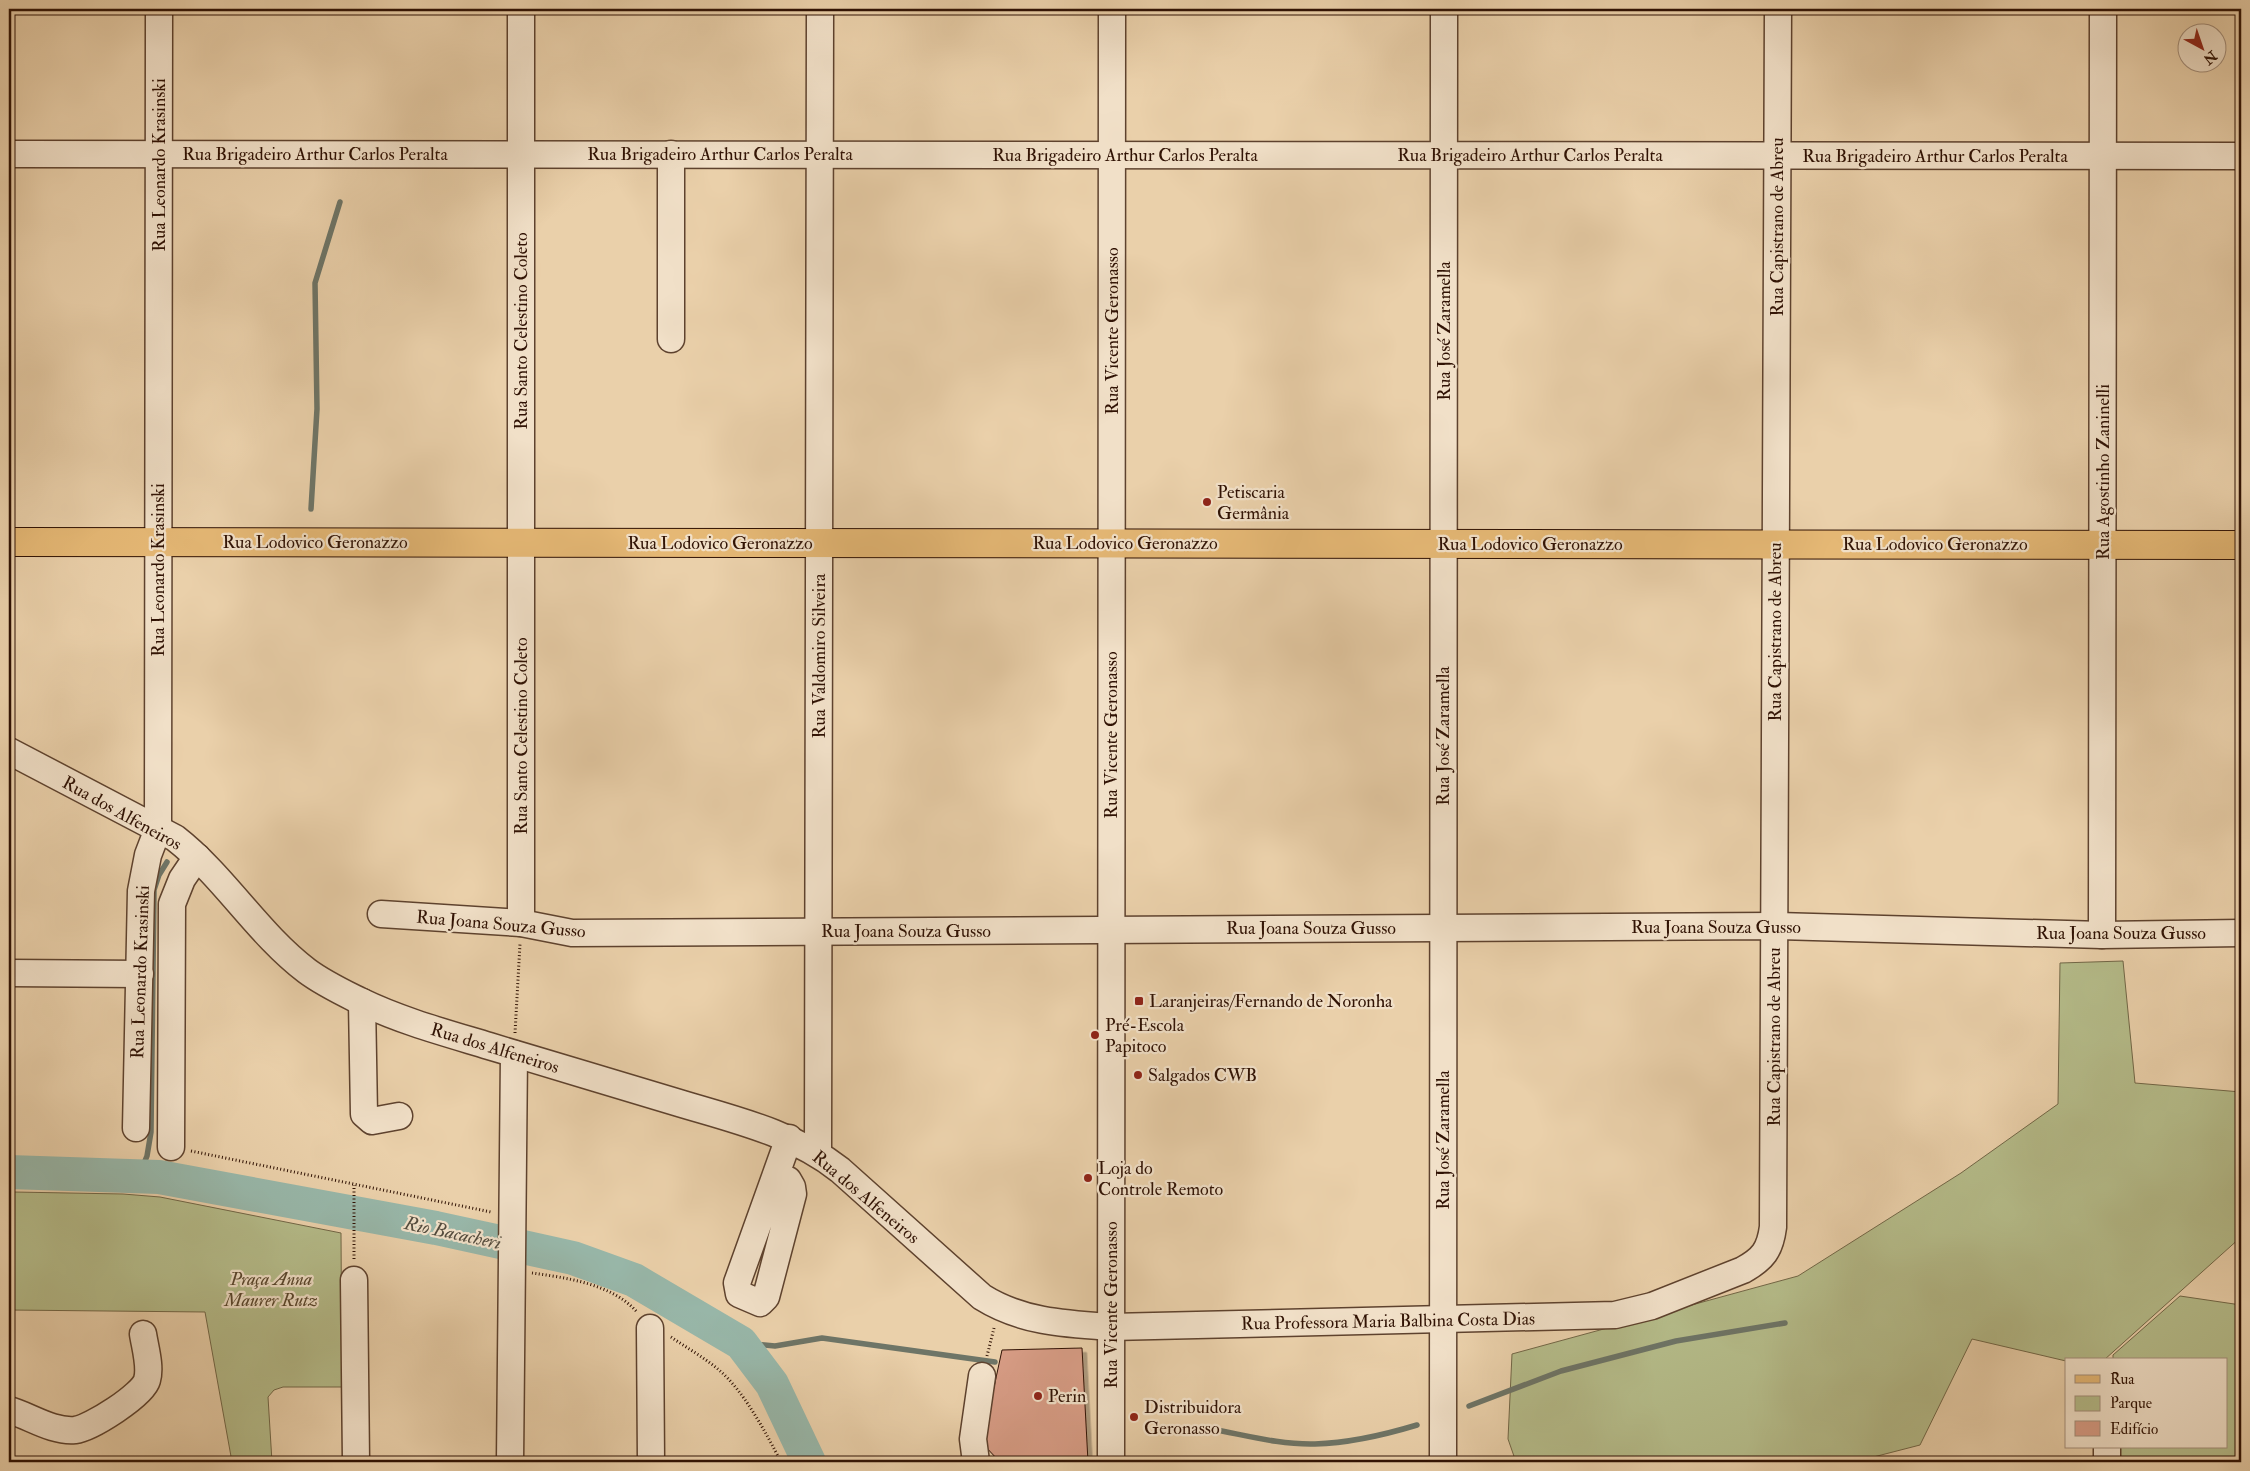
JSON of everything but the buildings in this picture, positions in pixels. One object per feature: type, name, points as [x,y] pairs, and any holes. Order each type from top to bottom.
[{"type":"main road","name":"Rua Lodovico Geronazzo","points":[[9,542],[2241,544]]},
{"type":"street","name":"Rua Leonardo Krasinski","points":[[136,1128],[143,872],[158,829],[159,9]]},
{"type":"street","name":"Rua Santo Celestino Coleto","points":[[521,9],[522,923]]},
{"type":"street","name":"Rua Valdomiro Silveira","points":[[818,1153],[820,9]]},
{"type":"street","name":"Rua Vicente Geronasso","points":[[1111,1462],[1112,9]]},
{"type":"street","name":"Rua José Zaramella","points":[[1442,1462],[1444,9]]},
{"type":"street","name":"Rua Capistrano de Abreu","points":[[1765,1254],[1771,1243],[1773,1227],[1778,9]]},
{"type":"street","name":"Rua Agostinho Zaninelli","points":[[2102,935],[2103,9]]},
{"type":"street","name":"Rua Brigadeiro Arthur Carlos Peralta","points":[[9,154],[2241,156]]},
{"type":"street","points":[[671,154],[671,339]]},
{"type":"street","name":"Rua dos Alfeneiros","points":[[9,752],[176,838],[197,857],[283,950],[307,970],[362,1002],[433,1029],[728,1117],[789,1138],[818,1153],[840,1170],[964,1281],[1000,1308]]},
{"type":"street","points":[[171,1147],[172,904],[182,879],[197,857]]},
{"type":"street","name":"Rua Joana Souza Gusso","points":[[381,914],[522,923],[572,932],[1774,926],[2102,935],[2241,933]]},
{"type":"street","points":[[9,973],[140,974]]},
{"type":"street","points":[[362,1002],[364,1114],[372,1121],[399,1116]]},
{"type":"street","points":[[510,1462],[514,1054]]},
{"type":"street","points":[[776,1176],[789,1138]]},
{"type":"street","name":"Rua Professora Maria Balbina Costa Dias","points":[[1000,1308],[1046,1322],[1111,1327],[1615,1315],[1634,1312],[1743,1270],[1757,1262],[1765,1254]]},
{"type":"street","points":[[354,1280],[356,1462]]},
{"type":"street","points":[[650,1328],[651,1462]]},
{"type":"street","points":[[9,1410],[43,1424],[64,1429],[76,1430],[100,1420],[142,1389],[147,1380],[143,1334]]},
{"type":"street","points":[[976,1462],[973,1439],[982,1376]]},
{"type":"street","points":[[2107,1448],[2107,1462]]},
{"type":"path","points":[[514,1054],[522,923]]},
{"type":"path","points":[[171,1147],[354,1185],[512,1222]]},
{"type":"path","points":[[354,1185],[354,1240]]},
{"type":"green space","points":[[2123,961],[2135,1083],[2241,1092],[2241,1237],[2106,1358],[2065,1358],[2065,1361],[1972,1339],[1920,1445],[1854,1462],[1516,1462],[1508,1439],[1512,1354],[1798,1276],[1961,1173],[2058,1104],[2060,963]]},
{"type":"green space","name":"Praça Anna Maurer Rutz","points":[[9,1193],[123,1194],[160,1197],[341,1233],[342,1387],[283,1387],[274,1390],[268,1397],[272,1462],[232,1462],[205,1312],[9,1310]]},
{"type":"green space","points":[[2180,1296],[2241,1305],[2239,1345],[2241,1346],[2241,1462],[2117,1462],[2116,1448],[2228,1448],[2228,1358],[2113,1358],[2113,1355]]},
{"type":"waterway","points":[[311,509],[317,409],[315,283],[340,202]]},
{"type":"waterway","points":[[139,1175],[147,1156],[151,1132],[154,890],[159,875],[167,862]]},
{"type":"waterway","name":"Rio Bacacheri","points":[[9,1172],[159,1177],[436,1228],[573,1258],[634,1280],[741,1343],[772,1384],[809,1462]]},
{"type":"waterway","points":[[1469,1406],[1561,1371],[1676,1341],[1785,1323]]},
{"type":"waterway","points":[[741,1343],[775,1346],[822,1338],[995,1362]]},
{"type":"waterway","points":[[1211,1429],[1276,1441],[1315,1444],[1367,1438],[1417,1425]]},
{"type":"place","name":"Petiscaria Germânia","points":[[1207,502]]},
{"type":"place","name":"Laranjeiras/Fernando de Noronha","points":[[1139,1001]]},
{"type":"place","name":"Pré-Escola Papitoco","points":[[1095,1035]]},
{"type":"place","name":"Salgados CWB","points":[[1138,1075]]},
{"type":"place","name":"Loja do Controle Remoto","points":[[1088,1178]]},
{"type":"place","name":"Perin","points":[[1038,1396]]},
{"type":"place","name":"Distribuidora Geronasso","points":[[1134,1417]]}]
